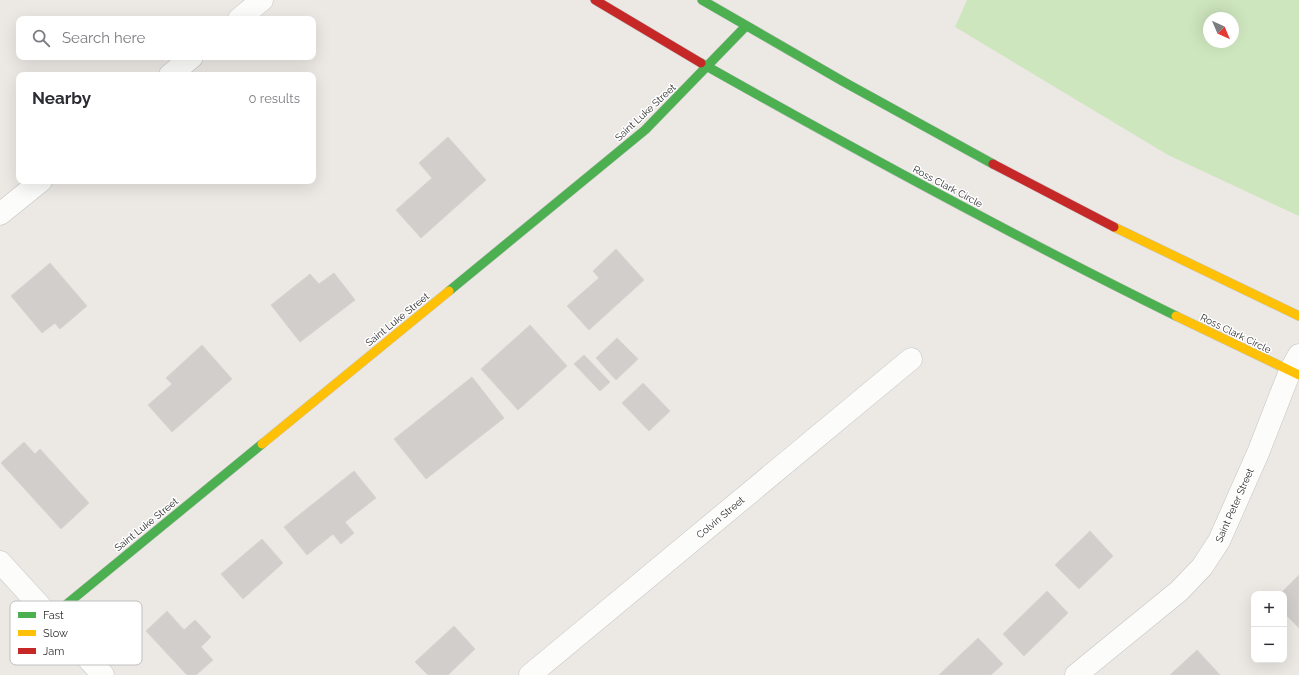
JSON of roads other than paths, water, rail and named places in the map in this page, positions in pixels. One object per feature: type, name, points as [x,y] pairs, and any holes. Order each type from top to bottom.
[{"type":"main road","name":"Ross Clark Circle","points":[[595,0],[829,134],[1055,256],[1164,311],[1296,367]]},
{"type":"main road","points":[[702,0],[854,88],[1085,212],[1299,316]]},
{"type":"main road","name":"Saint Luke Street","points":[[71,601],[645,130],[746,26]]},
{"type":"street","points":[[243,16],[262,0]]},
{"type":"street","points":[[174,72],[188,60]]},
{"type":"street","points":[[0,214],[36,184]]},
{"type":"street","name":"Colvin Street","points":[[530,675],[911,359]]},
{"type":"street","name":"Saint Peter Street","points":[[1076,675],[1179,591],[1202,567],[1219,541],[1296,367]]},
{"type":"street","points":[[0,562],[36,601]]},
{"type":"street","points":[[94,665],[103,675]]}]
